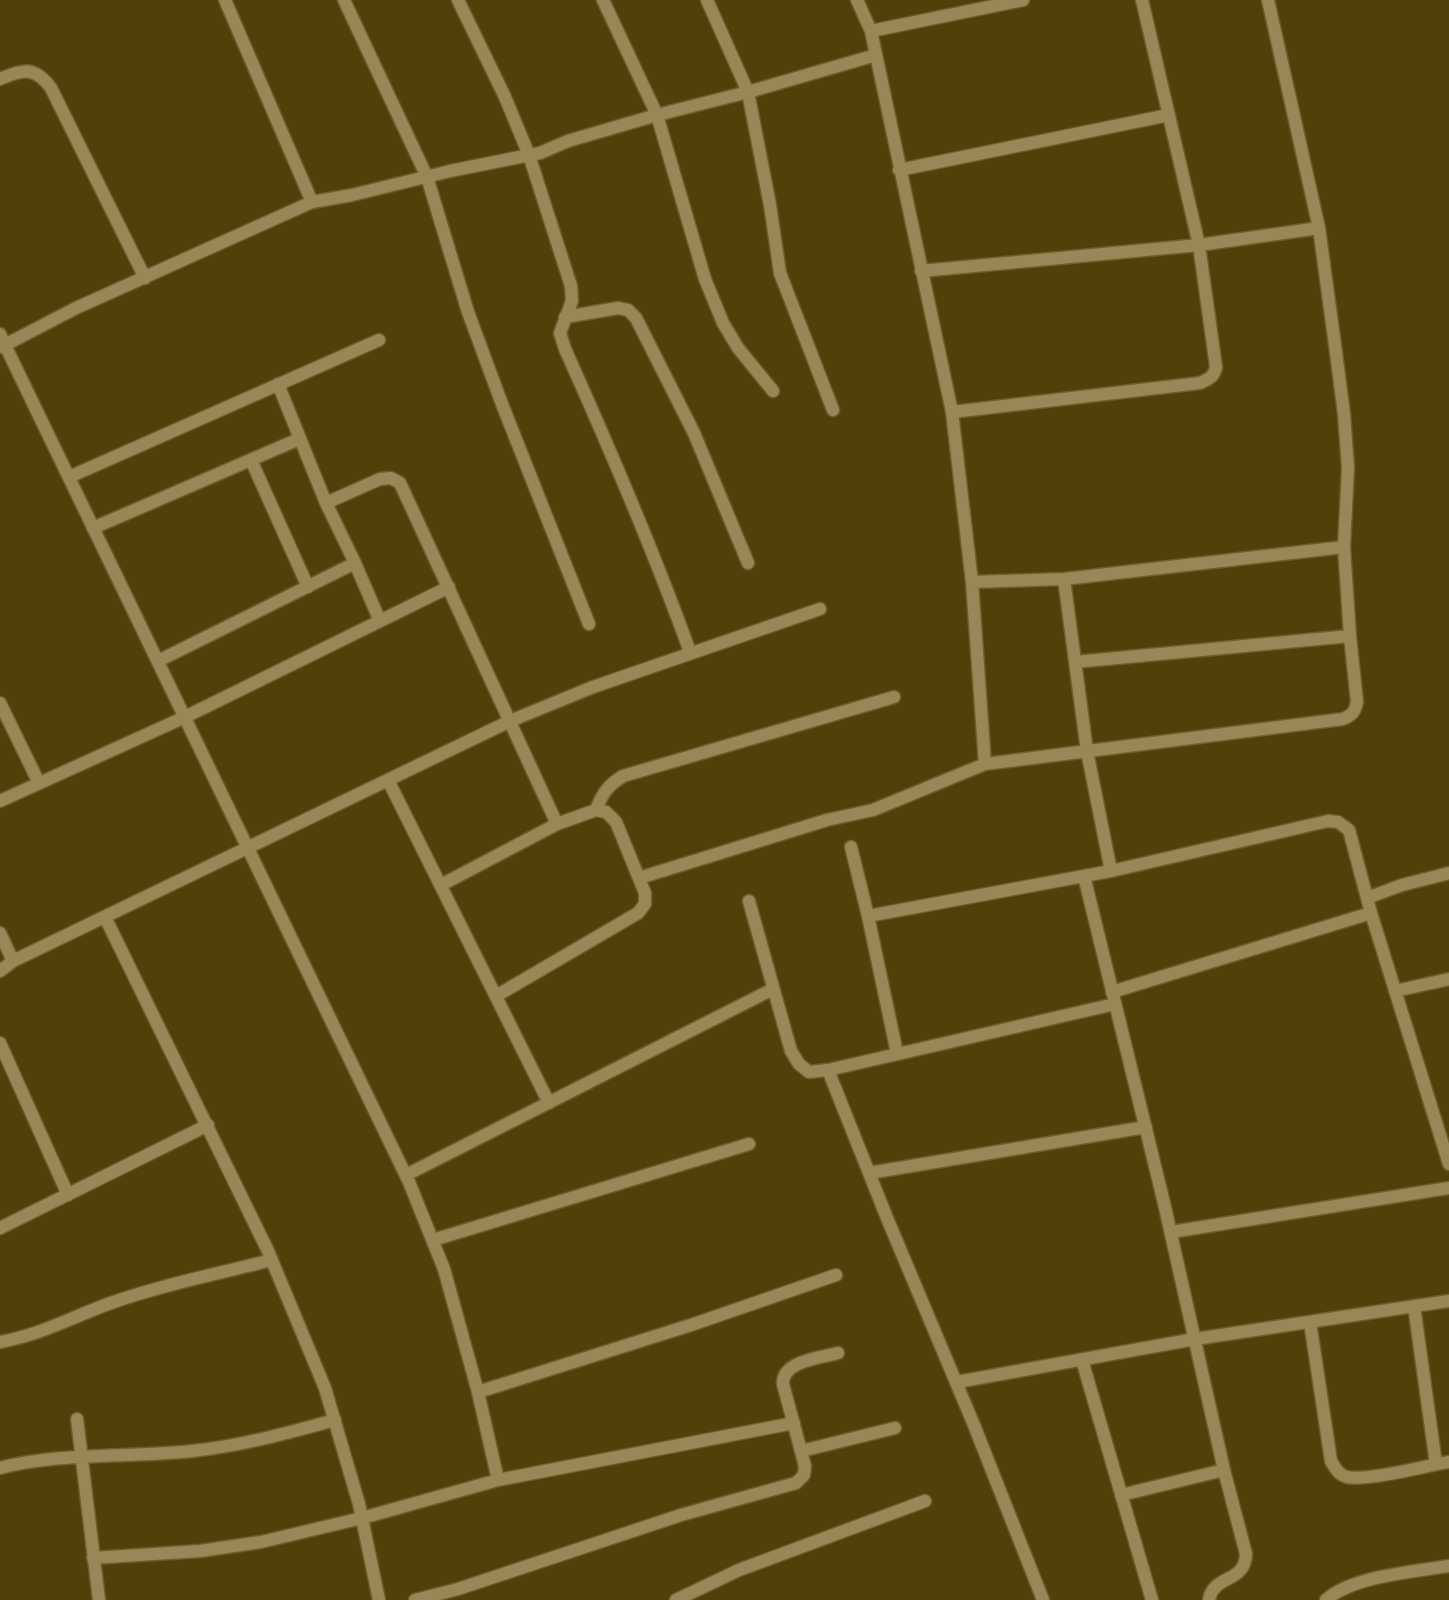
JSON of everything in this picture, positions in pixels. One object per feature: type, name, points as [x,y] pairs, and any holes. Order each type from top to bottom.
[{"type":"street","points":[[225,0],[312,202]]},
{"type":"street","points":[[344,0],[427,177],[468,312],[589,624]]},
{"type":"street","points":[[458,0],[505,97],[529,155],[571,286],[572,301],[560,333],[565,350],[620,471],[690,652]]},
{"type":"street","points":[[603,0],[657,115],[705,279],[723,323],[738,348],[773,391]]},
{"type":"street","points":[[707,0],[748,92],[770,205],[780,273],[833,410]]},
{"type":"street","points":[[857,0],[871,31],[952,412],[972,582],[985,764]]},
{"type":"street","points":[[871,31],[1023,0]]},
{"type":"street","points":[[952,412],[1200,383],[1210,378],[1215,372],[1199,245],[1142,0]]},
{"type":"street","points":[[639,878],[827,820],[873,810],[985,764],[1343,720],[1351,716],[1357,702],[1344,547],[1347,468],[1344,414],[1319,228],[1268,0]]},
{"type":"street","points":[[498,1480],[478,1392],[444,1269],[406,1174],[2,342],[312,202],[529,155],[657,115],[876,56]]},
{"type":"street","points":[[0,79],[17,72],[33,71],[43,77],[51,88],[145,278]]},
{"type":"street","points":[[899,170],[1169,115]]},
{"type":"street","points":[[921,271],[1199,245],[1319,228]]},
{"type":"street","points":[[565,317],[618,308],[628,310],[636,318],[694,433],[748,563]]},
{"type":"street","points":[[69,477],[379,340]]},
{"type":"street","points":[[278,384],[326,503],[356,563],[380,621]]},
{"type":"street","points":[[93,528],[299,440]]},
{"type":"street","points":[[251,460],[308,588]]},
{"type":"street","points":[[326,503],[380,479],[391,478],[400,483],[557,824]]},
{"type":"street","points":[[972,582],[1064,579],[1344,547]]},
{"type":"street","points":[[158,661],[356,563]]},
{"type":"street","points":[[1064,579],[1087,751],[1111,871]]},
{"type":"street","points":[[0,801],[184,717],[449,586]]},
{"type":"street","points":[[0,971],[14,961],[510,721],[593,687],[820,609]]},
{"type":"street","points":[[1075,662],[1350,636]]},
{"type":"street","points":[[596,810],[603,792],[612,782],[623,776],[894,697]]},
{"type":"street","points":[[0,703],[39,783]]},
{"type":"street","points":[[388,780],[549,1103]]},
{"type":"street","points":[[441,885],[557,824],[596,810],[606,812],[616,822],[645,893],[645,904],[638,913],[496,996]]},
{"type":"street","points":[[868,916],[1111,871],[1328,822],[1338,822],[1349,830],[1366,898],[1449,1164]]},
{"type":"street","points":[[851,848],[897,1053]]},
{"type":"street","points":[[1366,898],[1402,885],[1449,873]]},
{"type":"street","points":[[1084,876],[1146,1127],[1224,1470],[1246,1554],[1246,1564],[1239,1573],[1212,1591],[1209,1600]]},
{"type":"street","points":[[749,901],[791,1050],[799,1064],[809,1072],[828,1070],[1114,998],[1371,913]]},
{"type":"street","points":[[105,917],[272,1260],[325,1388],[362,1518],[380,1600]]},
{"type":"street","points":[[0,933],[14,961]]},
{"type":"street","points":[[1395,991],[1449,979]]},
{"type":"street","points":[[406,1174],[773,988]]},
{"type":"street","points":[[0,1043],[68,1195]]},
{"type":"street","points":[[828,1070],[957,1382],[1043,1600]]},
{"type":"street","points":[[0,1228],[208,1125]]},
{"type":"street","points":[[869,1173],[1146,1127]]},
{"type":"street","points":[[434,1240],[749,1144]]},
{"type":"street","points":[[1171,1232],[1449,1188]]},
{"type":"street","points":[[0,1342],[44,1332],[138,1294],[272,1260]]},
{"type":"street","points":[[478,1392],[735,1310],[836,1275]]},
{"type":"street","points":[[957,1382],[1195,1339],[1449,1301]]},
{"type":"street","points":[[1414,1306],[1436,1464]]},
{"type":"street","points":[[1310,1322],[1331,1461],[1336,1471],[1345,1477],[1363,1478],[1449,1462]]},
{"type":"street","points":[[415,1600],[458,1589],[681,1515],[796,1483],[804,1476],[805,1466],[783,1384],[783,1376],[793,1366],[838,1353]]},
{"type":"street","points":[[1082,1360],[1152,1600]]},
{"type":"street","points":[[77,1419],[99,1600]]},
{"type":"street","points":[[0,1468],[50,1460],[193,1451],[282,1435],[334,1420]]},
{"type":"street","points":[[93,1558],[210,1550],[261,1542],[362,1518],[498,1480],[794,1423]]},
{"type":"street","points":[[801,1451],[895,1428]]},
{"type":"street","points":[[1121,1495],[1224,1470]]},
{"type":"street","points":[[676,1600],[739,1570],[924,1501]]},
{"type":"street","points":[[1326,1600],[1335,1591],[1353,1583],[1449,1566]]}]
